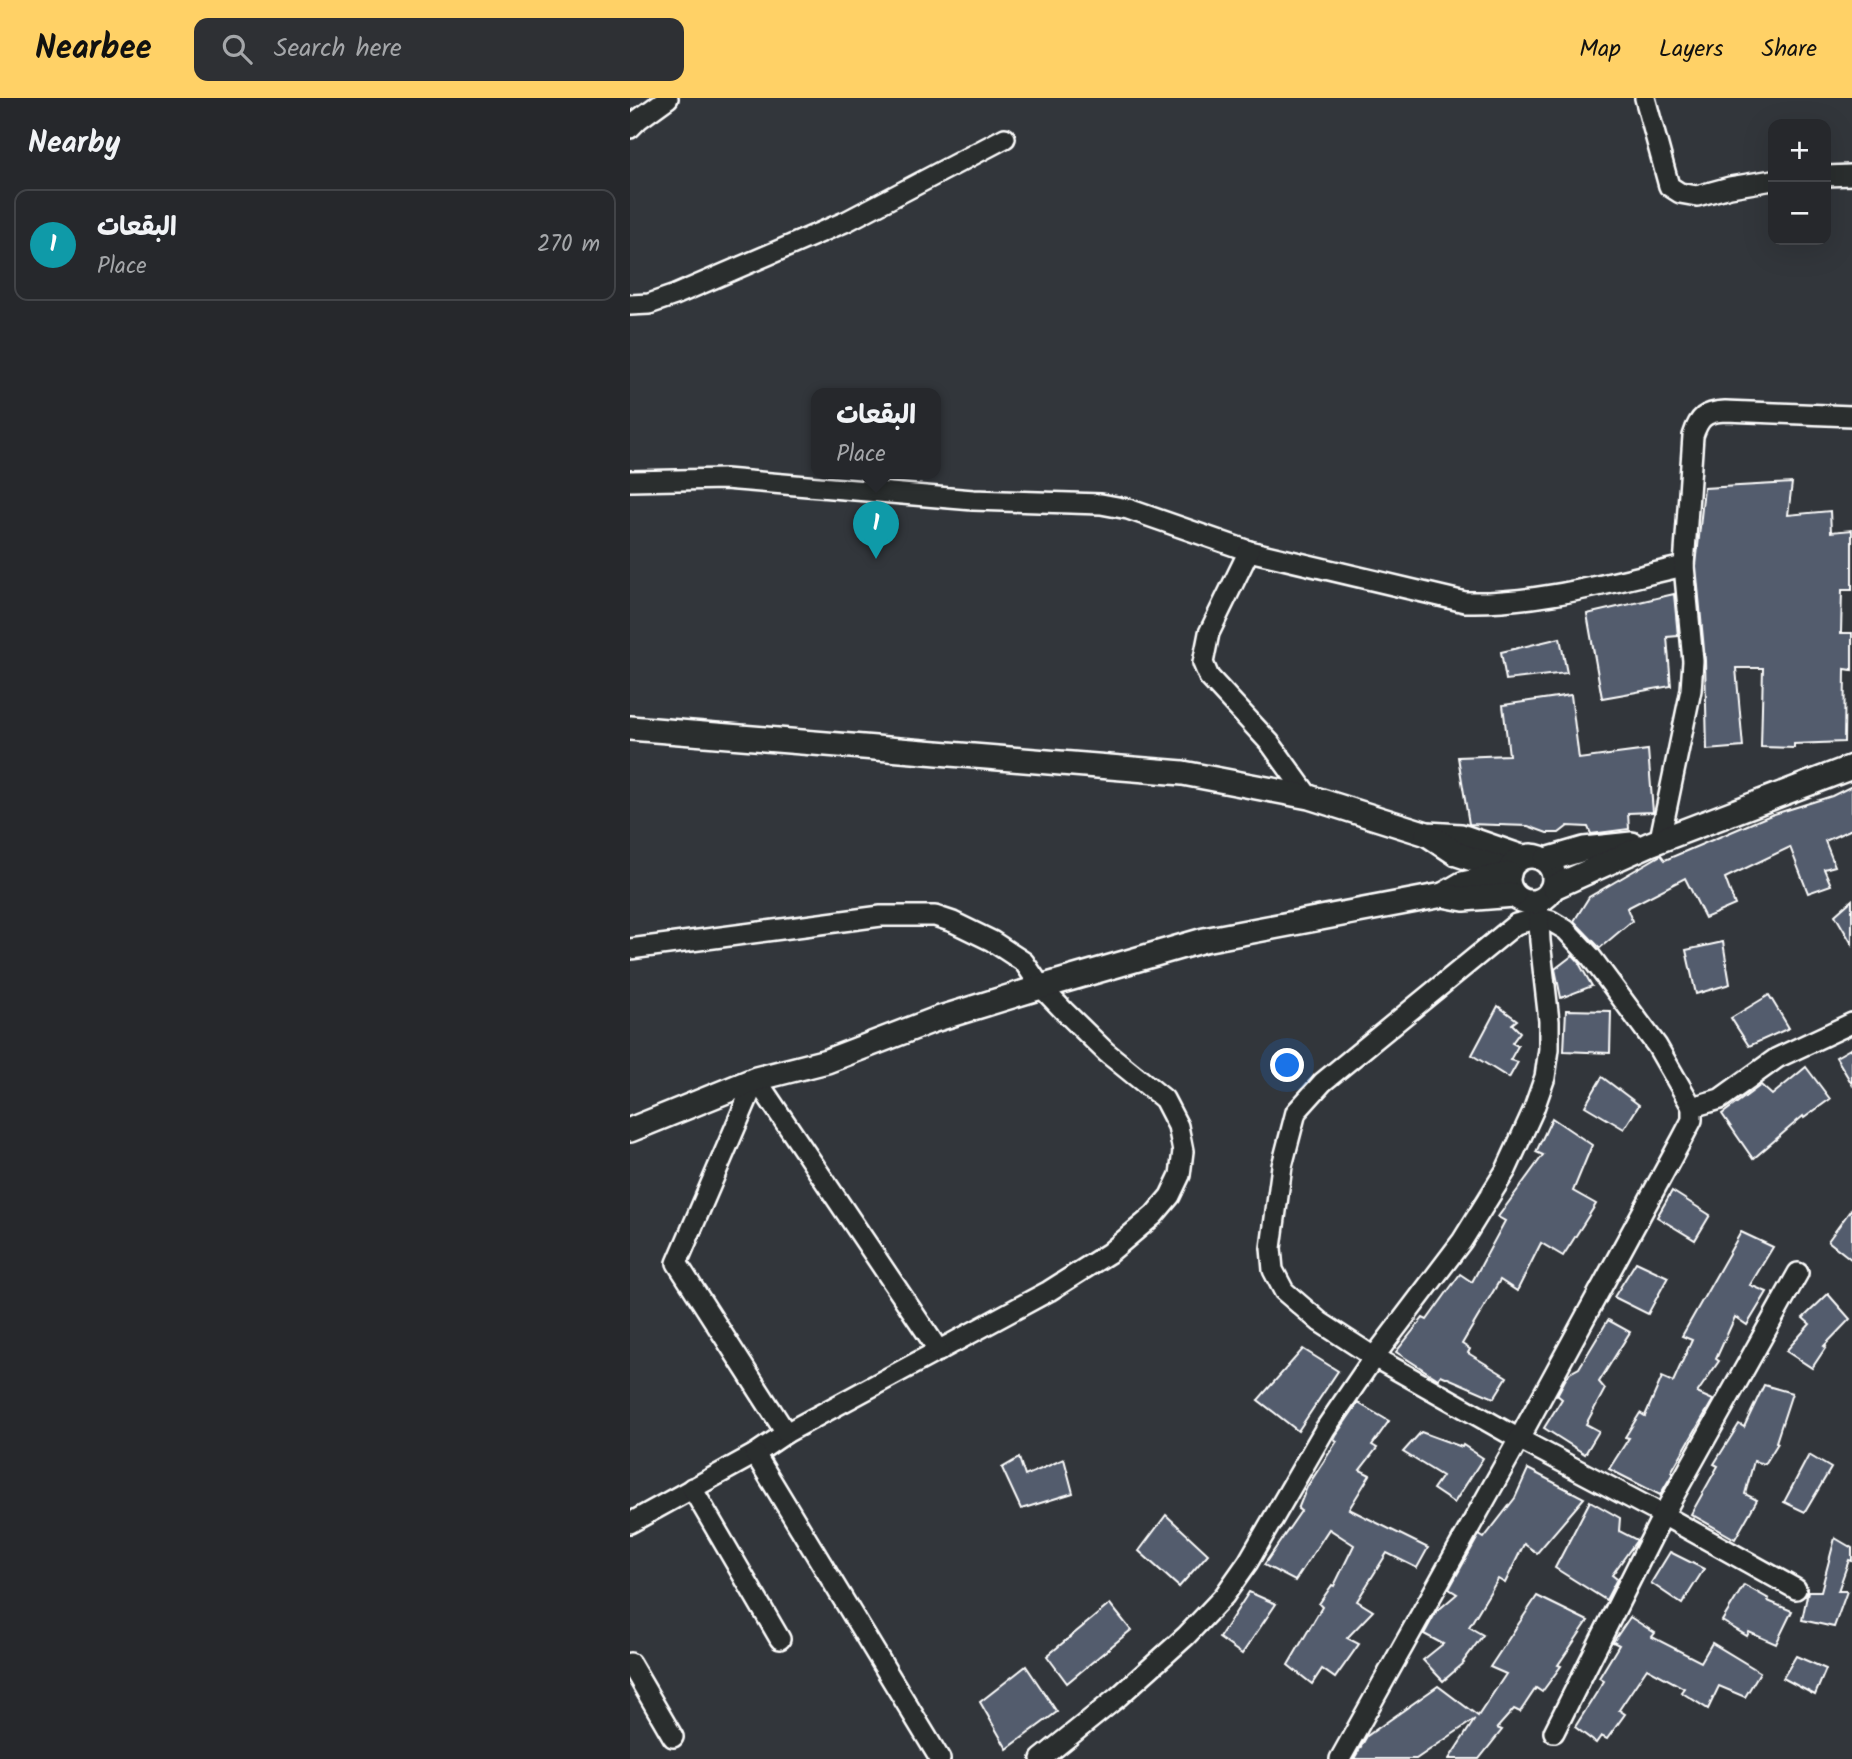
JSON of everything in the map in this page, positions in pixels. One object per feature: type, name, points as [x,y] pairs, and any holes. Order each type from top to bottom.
[{"type":"street","points":[[630,128],[668,98]]},
{"type":"street","points":[[1645,98],[1670,186],[1680,193],[1697,196],[1768,181]]},
{"type":"street","points":[[630,305],[649,304],[675,295],[847,221],[1005,138]]},
{"type":"street","points":[[1831,177],[1852,175]]},
{"type":"street","points":[[1655,841],[1692,680],[1693,661],[1684,566],[1693,436],[1703,415],[1711,411],[1852,416]]},
{"type":"street","points":[[630,481],[725,479],[973,500],[1101,504],[1128,509],[1249,551],[1465,602],[1491,603],[1570,592],[1684,566]]},
{"type":"street","points":[[1249,551],[1209,633],[1203,663],[1209,677],[1270,743],[1308,797]]},
{"type":"street","points":[[630,728],[1183,773],[1308,797],[1427,834],[1457,854],[1514,874]]},
{"type":"street","points":[[1796,1589],[1519,1439],[1374,1357],[1320,1322],[1284,1291],[1273,1270],[1271,1230],[1282,1166],[1296,1112],[1324,1082],[1516,924],[1544,902],[1655,841],[1852,767]]},
{"type":"street","points":[[630,1130],[756,1079],[827,1061],[934,1020],[1204,940],[1443,895],[1464,899],[1514,874],[1532,855],[1546,860],[1584,849],[1655,841]]},
{"type":"street","points":[[1041,1759],[1118,1698],[1186,1636],[1224,1596],[1248,1562],[1325,1429],[1374,1357],[1462,1241],[1506,1170],[1533,1111],[1545,1077],[1549,1049],[1549,1021],[1540,941],[1544,902],[1554,872],[1546,860]]},
{"type":"street","points":[[1514,874],[1524,901],[1544,902]]},
{"type":"street","points":[[1340,1759],[1519,1439],[1692,1120],[1692,1107],[1657,1046],[1591,957],[1566,930],[1551,920],[1544,902]]},
{"type":"street","points":[[630,949],[881,916],[935,916],[953,922],[1024,962],[1041,987],[1106,1052],[1164,1099],[1178,1126],[1184,1150],[1180,1175],[1170,1196],[1154,1215],[1109,1254],[1049,1291],[786,1433],[755,1454],[630,1523]]},
{"type":"street","points":[[1692,1107],[1720,1099],[1777,1058],[1852,1023]]},
{"type":"street","points":[[756,1079],[939,1351]]},
{"type":"street","points":[[756,1079],[677,1263],[786,1433]]},
{"type":"street","points":[[1554,1732],[1663,1515],[1798,1273]]},
{"type":"street","points":[[755,1454],[936,1758]]},
{"type":"street","points":[[691,1488],[780,1639]]},
{"type":"street","points":[[630,1663],[673,1737]]},
{"type":"building","points":[[1792,483],[1788,515],[1830,511],[1831,532],[1852,530],[1852,590],[1842,590],[1841,633],[1852,633],[1852,670],[1845,669],[1844,742],[1794,744],[1794,748],[1761,747],[1763,668],[1736,668],[1743,747],[1707,750],[1705,660],[1696,566],[1704,488]]},
{"type":"building","points":[[1674,594],[1678,636],[1667,637],[1671,686],[1602,698],[1587,614]]},
{"type":"building","points":[[1560,638],[1567,673],[1506,680],[1501,652]]},
{"type":"building","points":[[1571,695],[1579,759],[1648,750],[1653,812],[1628,813],[1629,829],[1591,834],[1588,827],[1568,826],[1559,833],[1547,833],[1528,826],[1469,824],[1458,757],[1509,755],[1503,705]]},
{"type":"building","points":[[1852,786],[1852,829],[1825,841],[1835,866],[1824,869],[1831,885],[1808,893],[1790,847],[1725,878],[1735,905],[1705,918],[1685,878],[1627,908],[1632,921],[1600,948],[1574,921],[1589,897],[1661,855],[1665,860],[1771,815],[1832,796]]},
{"type":"building","points":[[1852,900],[1852,944],[1835,915]]},
{"type":"building","points":[[1723,942],[1730,984],[1696,994],[1686,950]]},
{"type":"building","points":[[1573,955],[1581,964],[1592,986],[1561,998],[1555,969]]},
{"type":"building","points":[[1769,995],[1789,1028],[1749,1046],[1731,1018]]},
{"type":"building","points":[[1498,1006],[1517,1020],[1512,1024],[1520,1032],[1512,1043],[1518,1046],[1510,1060],[1518,1062],[1509,1078],[1472,1055]]},
{"type":"building","points":[[1566,1010],[1611,1011],[1610,1053],[1564,1051]]},
{"type":"building","points":[[1852,1048],[1852,1084],[1836,1057]]},
{"type":"building","points":[[1806,1067],[1830,1099],[1804,1118],[1803,1116],[1753,1159],[1722,1114],[1761,1085],[1772,1095]]},
{"type":"building","points":[[1602,1077],[1639,1105],[1624,1129],[1585,1106]]},
{"type":"building","points":[[1552,1118],[1592,1145],[1573,1191],[1596,1204],[1563,1256],[1541,1243],[1517,1291],[1500,1280],[1462,1344],[1470,1349],[1468,1353],[1507,1377],[1494,1398],[1441,1375],[1438,1379],[1396,1352],[1423,1318],[1427,1320],[1460,1274],[1472,1282],[1505,1221],[1498,1217],[1543,1155],[1536,1152]]},
{"type":"building","points":[[1672,1191],[1710,1215],[1695,1240],[1657,1217]]},
{"type":"building","points":[[1852,1208],[1852,1260],[1828,1241]]},
{"type":"building","points":[[1741,1232],[1773,1247],[1750,1285],[1767,1292],[1747,1325],[1735,1317],[1716,1359],[1719,1361],[1697,1393],[1713,1400],[1660,1495],[1609,1469],[1629,1438],[1625,1437],[1640,1413],[1645,1416],[1662,1377],[1673,1382],[1692,1340],[1682,1336]]},
{"type":"building","points":[[1636,1262],[1668,1277],[1648,1314],[1614,1297]]},
{"type":"building","points":[[1828,1294],[1850,1319],[1824,1346],[1826,1347],[1812,1368],[1786,1351],[1810,1324],[1803,1318]]},
{"type":"building","points":[[1608,1320],[1630,1332],[1599,1382],[1605,1389],[1586,1424],[1599,1431],[1585,1454],[1544,1428],[1562,1399],[1557,1395],[1565,1380],[1579,1368]]},
{"type":"building","points":[[1303,1349],[1338,1371],[1298,1431],[1258,1400]]},
{"type":"building","points":[[1764,1385],[1792,1393],[1776,1442],[1778,1443],[1765,1464],[1754,1461],[1745,1494],[1757,1500],[1735,1539],[1691,1514],[1718,1466],[1714,1464],[1739,1424],[1744,1427]]},
{"type":"building","points":[[1358,1403],[1389,1421],[1372,1445],[1377,1448],[1360,1470],[1370,1475],[1349,1509],[1428,1548],[1417,1568],[1387,1553],[1357,1601],[1373,1611],[1347,1638],[1359,1644],[1335,1678],[1322,1669],[1312,1684],[1288,1665],[1322,1607],[1319,1604],[1332,1585],[1334,1586],[1354,1545],[1329,1529],[1295,1581],[1264,1565],[1301,1511],[1298,1509],[1307,1487],[1337,1441],[1334,1439],[1336,1435]]},
{"type":"building","points":[[1421,1432],[1462,1447],[1463,1445],[1483,1458],[1454,1503],[1433,1489],[1442,1476],[1403,1452]]},
{"type":"building","points":[[1809,1455],[1831,1468],[1805,1512],[1784,1502]]},
{"type":"building","points":[[1019,1458],[1025,1476],[1064,1459],[1073,1493],[1021,1509],[1002,1468]]},
{"type":"building","points":[[1528,1469],[1584,1498],[1537,1553],[1524,1544],[1505,1583],[1498,1579],[1469,1627],[1483,1635],[1464,1663],[1443,1681],[1423,1660],[1443,1644],[1424,1634],[1436,1612],[1457,1594],[1449,1589],[1479,1535],[1484,1538],[1515,1498]]},
{"type":"building","points":[[1590,1501],[1620,1518],[1619,1531],[1637,1540],[1612,1575],[1617,1579],[1606,1600],[1555,1568]]},
{"type":"building","points":[[1166,1515],[1208,1554],[1179,1587],[1139,1551]]},
{"type":"building","points":[[1835,1538],[1852,1548],[1852,1561],[1849,1560],[1838,1591],[1847,1591],[1834,1627],[1802,1620],[1808,1591],[1821,1591]]},
{"type":"building","points":[[1670,1552],[1704,1569],[1682,1604],[1651,1583]]},
{"type":"building","points":[[1744,1585],[1769,1599],[1768,1601],[1792,1611],[1776,1644],[1749,1632],[1747,1636],[1722,1621]]},
{"type":"building","points":[[1249,1592],[1276,1604],[1242,1654],[1219,1638]]},
{"type":"building","points":[[1537,1596],[1588,1621],[1542,1692],[1536,1688],[1520,1712],[1514,1709],[1497,1728],[1502,1730],[1479,1759],[1449,1759],[1475,1719],[1416,1759],[1354,1759],[1367,1736],[1438,1686],[1478,1716],[1506,1674],[1490,1667]]},
{"type":"building","points":[[1110,1604],[1131,1630],[1067,1683],[1047,1656]]},
{"type":"building","points":[[1630,1617],[1655,1633],[1652,1637],[1701,1662],[1712,1643],[1760,1672],[1745,1697],[1719,1686],[1708,1709],[1681,1692],[1684,1688],[1647,1668],[1619,1710],[1625,1714],[1607,1739],[1601,1736],[1596,1743],[1575,1727],[1604,1681],[1599,1678],[1619,1645],[1613,1642]]},
{"type":"building","points":[[1796,1656],[1826,1669],[1815,1695],[1783,1678]]},
{"type":"building","points":[[1026,1666],[1057,1712],[1007,1749],[980,1702]]},
{"type":"place","name":"البقعات","points":[[876,559]]}]
